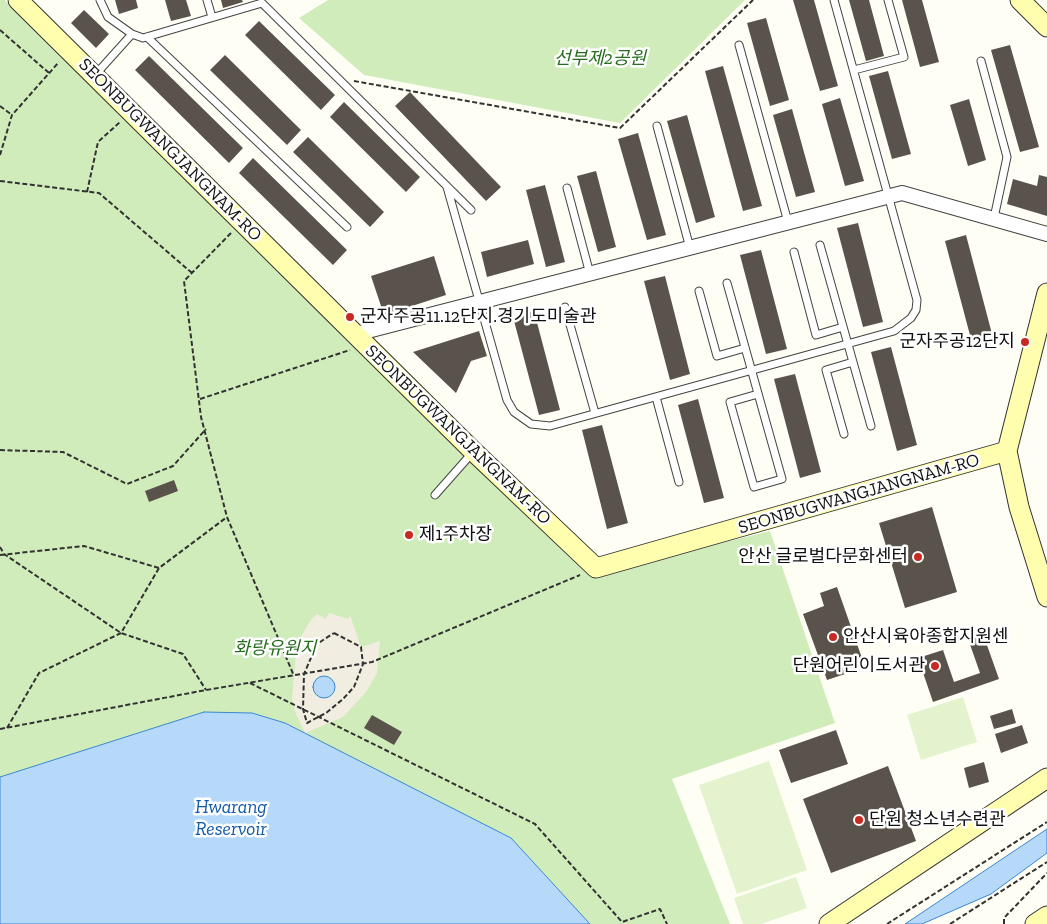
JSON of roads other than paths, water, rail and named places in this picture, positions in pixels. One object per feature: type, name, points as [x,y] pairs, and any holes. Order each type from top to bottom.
[{"type":"street","name":"SEONBUGWANGJANGNAM-RO","points":[[18,0],[243,221],[473,452],[596,568],[1007,452]]},
{"type":"street","points":[[1020,0],[1047,27]]},
{"type":"street","points":[[361,339],[480,302],[902,193],[1047,234]]},
{"type":"street","points":[[1047,293],[1007,452],[1020,507],[1047,597]]},
{"type":"street","points":[[829,924],[1047,778]]},
{"type":"street","points":[[1035,924],[1047,916]]},
{"type":"lane","points":[[100,0],[108,17],[132,34],[143,38],[212,18],[261,1],[471,210]]},
{"type":"lane","points":[[207,0],[212,18]]},
{"type":"lane","points":[[447,187],[507,400],[514,412],[531,424],[545,426],[894,331],[904,325],[916,310],[917,300],[834,0]]},
{"type":"lane","points":[[854,70],[904,57],[888,0]]},
{"type":"lane","points":[[95,75],[132,34]]},
{"type":"lane","points":[[147,37],[347,227]]},
{"type":"lane","points":[[740,45],[788,222]]},
{"type":"lane","points":[[980,61],[1007,157],[994,218]]},
{"type":"lane","points":[[657,126],[690,248]]},
{"type":"lane","points":[[567,188],[590,274]]},
{"type":"lane","points":[[820,245],[871,426]]},
{"type":"lane","points":[[794,252],[816,335],[843,327]]},
{"type":"lane","points":[[728,283],[782,479],[754,487],[730,402],[758,394]]},
{"type":"lane","points":[[699,291],[717,356],[746,348]]},
{"type":"lane","points":[[565,307],[595,413]]},
{"type":"lane","points":[[844,434],[826,370],[853,362]]},
{"type":"lane","points":[[656,397],[679,482]]},
{"type":"lane","points":[[435,494],[473,452]]},
{"type":"water","points":[[324,676],[332,679],[335,687],[332,695],[324,698],[316,695],[313,687],[316,679]]},
{"type":"water","name":"Hwarang Reservoir","points":[[204,712],[252,713],[285,723],[511,838],[590,924],[0,924],[0,777]]},
{"type":"water","points":[[1047,829],[1047,853],[991,894],[922,924],[905,924]]},
{"type":"place","name":"군자주공11.12단지.경기도미술관","points":[[350,317]]},
{"type":"place","name":"군자주공12단지","points":[[1025,342]]},
{"type":"place","name":"제1주차장","points":[[409,535]]},
{"type":"place","name":"안산 글로벌다문화센터","points":[[918,557]]},
{"type":"place","name":"안산시육아종합지원센","points":[[833,637]]},
{"type":"place","name":"단원어린이도서관","points":[[935,666]]},
{"type":"place","name":"단원 청소년수련관","points":[[859,820]]},
{"type":"park label","name":"선부제2공원","points":[[600,59]]},
{"type":"park label","name":"화랑유원지","points":[[275,649]]}]
